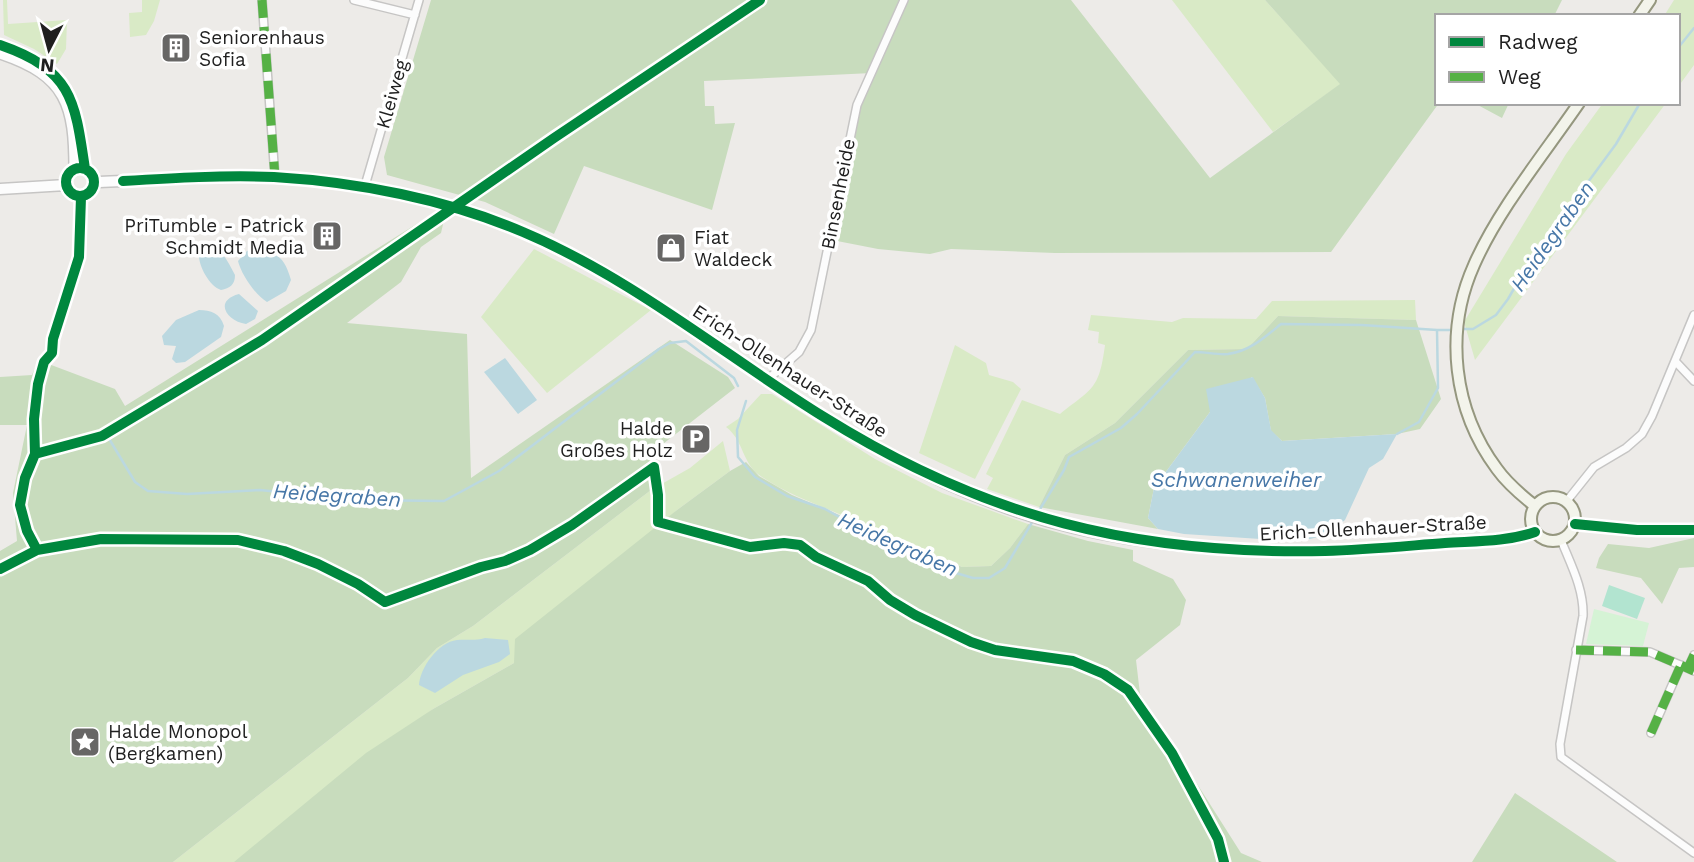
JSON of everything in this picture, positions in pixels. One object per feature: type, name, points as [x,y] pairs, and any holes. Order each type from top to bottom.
[{"type":"main road","points":[[1535,506],[1498,471],[1472,428],[1459,387],[1457,341],[1461,309],[1473,266],[1492,230],[1578,105]]},
{"type":"main road","points":[[1553,497],[1566,502],[1574,512],[1575,524],[1572,531],[1562,540],[1547,541],[1535,532],[1531,519],[1535,506],[1546,498],[1553,497]]},
{"type":"street","points":[[262,0],[275,177]]},
{"type":"street","points":[[355,0],[415,15]]},
{"type":"street","name":"Kleiweg","points":[[364,188],[419,0]]},
{"type":"street","name":"Binsenheide","points":[[767,380],[799,352],[811,330],[857,104],[904,0]]},
{"type":"street","points":[[0,45],[32,58],[70,97],[85,169]]},
{"type":"street","points":[[0,55],[51,78],[71,118],[73,170]]},
{"type":"street","points":[[85,169],[92,174],[95,182],[92,191],[81,197],[73,195],[66,185],[67,176],[73,170],[85,169]]},
{"type":"street","name":"Erich-Ollenhauer-Straße","points":[[95,182],[275,177],[364,188],[454,207],[521,231],[566,251],[661,307],[825,418],[920,471],[972,494],[1041,519],[1135,540],[1250,551],[1345,550],[1494,540],[1522,537],[1535,532]]},
{"type":"street","points":[[0,189],[66,185]]},
{"type":"street","points":[[52,353],[53,339],[79,257],[81,197]]},
{"type":"street","points":[[1566,502],[1594,467],[1626,448],[1642,434],[1694,315]]},
{"type":"street","points":[[1675,361],[1694,381]]},
{"type":"street","points":[[1575,524],[1637,530],[1694,530]]},
{"type":"street","points":[[1562,540],[1584,605],[1560,744],[1561,757],[1694,853]]},
{"type":"street","points":[[1576,650],[1641,650],[1658,654],[1688,668]]},
{"type":"street","points":[[1651,733],[1694,655]]},
{"type":"green space","points":[[3,0],[7,0],[8,24],[67,20],[66,49],[57,64],[34,49],[4,35]]},
{"type":"green space","points":[[142,0],[160,0],[154,21],[146,35],[130,37],[129,13],[142,12]]},
{"type":"green space","points":[[431,0],[1071,0],[1210,178],[1340,84],[1265,0],[1562,0],[1555,14],[1435,14],[1435,105],[1438,105],[1331,252],[1055,253],[951,249],[930,254],[878,249],[832,240],[857,115],[872,73],[704,81],[705,106],[714,106],[715,124],[735,123],[712,210],[584,166],[554,234],[485,202],[387,175],[384,157]]},
{"type":"green space","points":[[1172,0],[1265,0],[1341,84],[1273,132]]},
{"type":"green space","points":[[1674,0],[1694,0],[1694,65],[1680,84],[1680,14],[1665,14]]},
{"type":"green space","points":[[1478,105],[1508,105],[1502,118]]},
{"type":"green space","points":[[1602,105],[1665,105],[1475,360],[1464,322],[1566,154]]},
{"type":"green space","points":[[431,215],[444,220],[441,233],[421,247],[401,282],[347,323],[467,334],[471,478],[670,340],[728,377],[735,388],[650,454],[651,490],[473,626],[437,648],[408,678],[173,862],[0,862],[0,551],[17,541],[13,493],[27,425],[0,425],[0,377],[32,375],[38,360],[115,389],[125,406]]},
{"type":"green space","points":[[534,249],[651,310],[547,393],[481,317]]},
{"type":"green space","points":[[1415,300],[1416,320],[1278,316],[1247,349],[1188,350],[1115,423],[1065,455],[1039,507],[987,489],[993,478],[986,474],[1022,400],[1060,414],[1093,386],[1100,371],[1105,345],[1098,343],[1099,332],[1088,330],[1091,315],[1172,322],[1183,318],[1256,319],[1272,301]]},
{"type":"green space","points":[[1278,316],[1416,320],[1441,399],[1420,429],[1397,434],[1282,441],[1271,431],[1265,398],[1252,377],[1210,412],[1154,488],[1148,518],[1158,529],[1039,507],[1065,455],[1115,423],[1188,350],[1247,349]]},
{"type":"green space","points":[[955,345],[986,363],[989,375],[1013,382],[1021,389],[975,479],[919,453]]},
{"type":"green space","points":[[761,394],[772,394],[875,459],[942,493],[1028,524],[1010,548],[991,566],[962,567],[792,494],[755,472],[732,432],[726,427],[738,419]]},
{"type":"green space","points":[[723,441],[730,471],[677,510],[514,663],[433,709],[239,862],[173,862],[408,678],[437,648],[473,626],[651,490],[690,468]]},
{"type":"green space","points":[[746,462],[759,476],[792,495],[962,567],[991,566],[1010,548],[1028,524],[1133,550],[1133,561],[1173,579],[1186,600],[1180,625],[1136,660],[1140,694],[1241,853],[1262,862],[234,862],[366,753],[433,709],[514,663],[515,639],[677,510]]},
{"type":"green space","points":[[1694,538],[1694,567],[1679,568],[1662,604],[1641,578],[1596,568],[1608,544],[1649,548]]},
{"type":"green space","points":[[1609,585],[1645,598],[1637,619],[1602,606]]},
{"type":"green space","points":[[1594,609],[1649,623],[1643,646],[1586,644]]},
{"type":"green space","points":[[1515,793],[1617,862],[1472,862]]},
{"type":"water","points":[[207,246],[221,252],[230,265],[235,275],[233,284],[229,287],[221,290],[217,288],[205,274],[199,251]]},
{"type":"water","points":[[253,249],[274,254],[282,260],[291,280],[286,291],[267,302],[250,284],[238,261],[247,251]]},
{"type":"water","points":[[239,294],[258,311],[255,319],[246,324],[233,319],[225,306],[226,301]]},
{"type":"water","points":[[199,310],[211,312],[220,318],[224,326],[221,337],[185,362],[176,363],[172,359],[176,346],[164,345],[162,336],[176,320]]},
{"type":"water","points":[[505,358],[537,400],[518,414],[484,372]]},
{"type":"water","name":"Schwanenweiher","points":[[1253,377],[1265,398],[1271,430],[1282,441],[1397,434],[1383,459],[1369,468],[1345,520],[1326,535],[1310,539],[1274,540],[1184,534],[1158,529],[1148,518],[1154,488],[1210,412],[1206,389]]},
{"type":"water","points":[[457,640],[508,640],[510,654],[499,662],[463,675],[435,693],[419,685],[426,664],[443,645]]},
{"type":"waterway","name":"Heidegraben","points":[[1680,46],[1694,28]]},
{"type":"waterway","name":"Heidegraben","points":[[1462,329],[1473,329],[1496,315],[1530,261],[1616,144],[1639,105]]},
{"type":"waterway","name":"Heidegraben","points":[[1037,514],[1069,457],[1121,428],[1195,352],[1224,354],[1243,350],[1257,343],[1281,324],[1362,325],[1437,330]]},
{"type":"waterway","name":"Heidegraben","points":[[1397,434],[1419,422],[1438,388],[1437,330],[1456,330]]},
{"type":"waterway","name":"Heidegraben","points":[[108,437],[135,482],[148,491],[187,494],[260,490],[355,500],[444,501],[499,471],[670,343],[686,341],[734,378],[738,386]]},
{"type":"waterway","name":"Heidegraben","points":[[746,401],[737,430],[738,457],[755,477],[787,496],[825,509],[866,532],[910,549],[956,573],[973,578],[989,578],[1005,568],[1034,519]]},
{"type":"marked path","points":[[262,0],[275,177]]},
{"type":"marked path","points":[[1576,650],[1650,652],[1694,671]]},
{"type":"marked path","points":[[1688,668],[1694,655]]},
{"type":"marked path","points":[[1651,733],[1681,665]]},
{"type":"cycle path","points":[[35,454],[102,436],[262,340],[554,138],[760,0]]},
{"type":"cycle path","points":[[0,45],[42,65],[66,90],[78,124],[85,169]]},
{"type":"cycle path","points":[[80,168],[90,172],[94,182],[90,192],[80,196],[70,192],[66,182],[70,172],[80,168]]},
{"type":"cycle path","points":[[123,181],[236,176],[305,179],[401,194],[494,220],[563,251],[640,294],[824,417],[884,452],[944,481],[1004,505],[1064,523],[1126,537],[1189,546],[1256,551],[1370,549],[1502,539],[1535,532]]},
{"type":"cycle path","points":[[37,550],[27,531],[20,505],[25,478],[35,454],[34,419],[38,384],[44,362],[52,353],[53,339],[79,257],[81,197]]},
{"type":"cycle path","points":[[0,569],[37,550],[101,539],[238,540],[284,551],[318,564],[358,584],[385,602],[530,550],[572,525],[654,467],[658,522],[750,547],[784,543],[800,545],[816,557],[868,581],[890,600],[915,615],[971,642],[995,650],[1073,661],[1104,674],[1128,690],[1172,753],[1218,839],[1224,862]]},
{"type":"cycle path","points":[[1575,524],[1637,530],[1694,530]]},
{"type":"place","name":"Seniorenhaus Sofia","points":[[176,48]]},
{"type":"place","name":"PriTumble - Patrick Schmidt Media","points":[[327,236]]},
{"type":"place","name":"Fiat Waldeck","points":[[671,248]]},
{"type":"place","name":"Halde Großes Holz","points":[[696,439]]},
{"type":"place","name":"Halde Monopol (Bergkamen)","points":[[85,742]]}]
